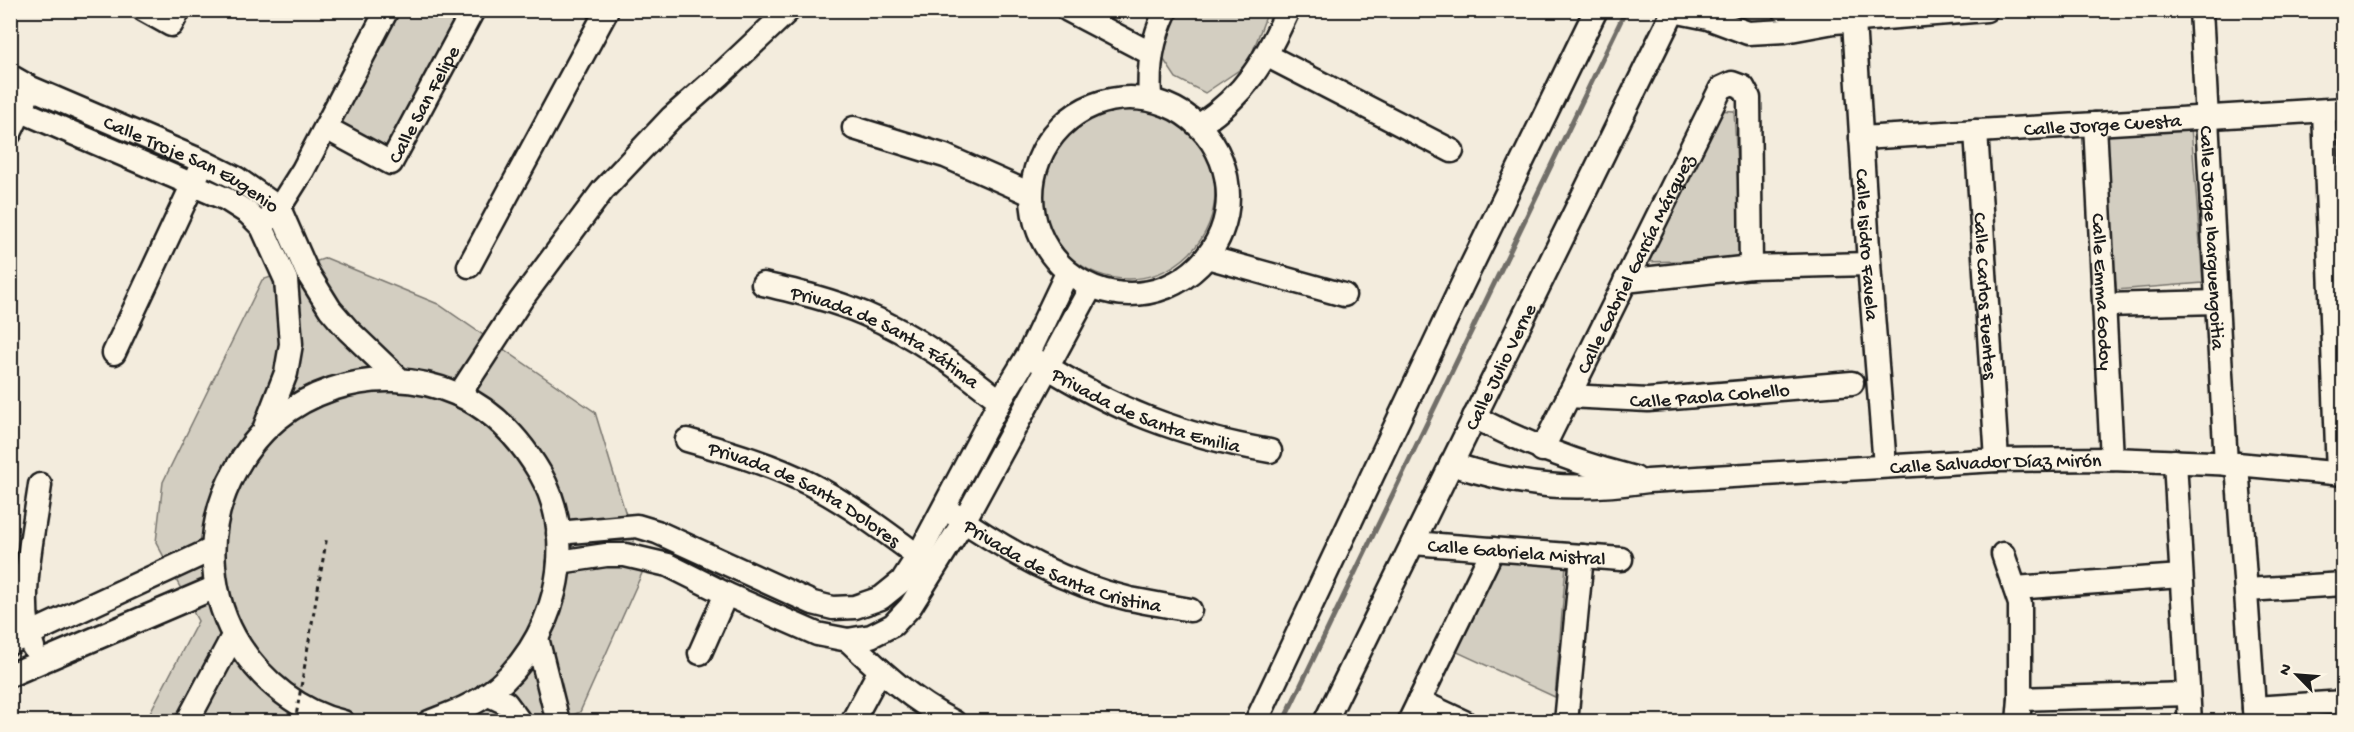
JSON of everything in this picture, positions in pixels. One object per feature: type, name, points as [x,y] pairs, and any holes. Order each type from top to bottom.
[{"type":"street","points":[[144,10],[171,25],[179,10]]},
{"type":"street","points":[[262,227],[279,208],[326,128],[387,10]]},
{"type":"street","name":"Calle San Felipe","points":[[326,128],[391,163],[473,10]]},
{"type":"street","points":[[469,266],[607,10]]},
{"type":"street","points":[[459,395],[521,300],[603,190],[671,118],[789,10]]},
{"type":"street","points":[[1068,10],[1150,53]]},
{"type":"street","points":[[1150,98],[1148,73],[1150,53],[1166,10]]},
{"type":"street","points":[[1200,125],[1222,110],[1246,87],[1266,55],[1288,10]]},
{"type":"street","points":[[1256,722],[1462,285],[1596,10]]},
{"type":"street","points":[[1784,10],[1844,21]]},
{"type":"street","points":[[1673,11],[1708,18],[1748,33],[1785,31],[1844,21],[1986,10]]},
{"type":"street","name":"Calle Jorge Ibarguengoitia","points":[[2201,10],[2217,302],[2232,464],[2247,590],[2254,715]]},
{"type":"street","name":"Calle Julio Verne","points":[[1324,722],[1673,11]]},
{"type":"street","name":"Calle Isidro Favela","points":[[1844,21],[1862,138],[1869,264],[1885,466]]},
{"type":"street","points":[[1266,55],[1452,152]]},
{"type":"street","name":"Calle Troje San Eugenio","points":[[10,76],[32,88],[204,162],[236,178],[279,208],[297,276],[286,373],[264,430]]},
{"type":"street","name":"Calle Gabriel García Márquez","points":[[1542,450],[1721,88],[1732,83],[1743,87],[1749,98],[1751,267]]},
{"type":"street","points":[[10,133],[16,109],[32,88]]},
{"type":"street","points":[[1121,97],[1150,98],[1177,108],[1200,125],[1215,144],[1224,166],[1228,190],[1227,214],[1219,237],[1207,257],[1188,275],[1166,288],[1141,294],[1116,294],[1091,287],[1067,273],[1052,256],[1040,237],[1033,216],[1031,194],[1036,165],[1049,139],[1068,118],[1093,104],[1121,97]]},
{"type":"street","name":"Calle Troje San Eugenio","points":[[16,109],[194,185],[248,213],[262,227],[297,276],[400,380]]},
{"type":"street","points":[[2334,110],[2341,474]]},
{"type":"street","name":"Calle Jorge Cuesta","points":[[1862,138],[2334,110]]},
{"type":"street","name":"Calle Emma Godoy","points":[[2095,124],[2112,459]]},
{"type":"street","points":[[854,128],[945,156],[989,173],[1031,194]]},
{"type":"street","name":"Calle Carlos Fuentes","points":[[1976,131],[1997,460]]},
{"type":"street","points":[[114,353],[204,162]]},
{"type":"street","points":[[1207,257],[1344,295]]},
{"type":"street","points":[[1625,280],[1751,267],[1869,264]]},
{"type":"street","points":[[558,533],[637,526],[657,532],[813,603],[833,608],[855,607],[881,598],[902,581],[918,556],[1000,401],[1028,355],[1067,273]]},
{"type":"street","name":"Privada de Santa Fátima","points":[[763,284],[815,296],[866,314],[914,338],[959,367],[1000,401]]},
{"type":"street","points":[[559,562],[606,555],[626,555],[668,565],[726,594],[817,634],[848,640],[871,636],[893,625],[910,607],[964,521],[1091,287]]},
{"type":"street","points":[[2105,304],[2217,302]]},
{"type":"street","name":"Privada de Santa Emilia","points":[[1028,355],[1088,392],[1131,413],[1176,430],[1223,443],[1270,451]]},
{"type":"street","points":[[343,722],[310,710],[287,696],[266,679],[248,659],[233,636],[223,612],[216,587],[213,549],[217,516],[227,484],[243,455],[264,430],[287,410],[313,396],[341,385],[370,380],[400,380],[434,386],[459,395],[490,413],[511,432],[529,454],[543,478],[558,533],[559,562],[552,601],[537,638],[523,659],[507,678],[487,694],[459,711],[429,722]]},
{"type":"street","name":"Calle Paola Cohello","points":[[1568,396],[1648,400],[1852,383]]},
{"type":"street","name":"Calle Salvador Díaz Mirón","points":[[1474,417],[1542,450],[1594,468],[1648,481]]},
{"type":"street","name":"Privada de Santa Dolores","points":[[687,440],[750,458],[810,484],[866,517],[918,556]]},
{"type":"street","name":"Calle Salvador Díaz Mirón","points":[[1451,464],[1489,476],[1527,484],[1566,488],[1997,460],[2175,461],[2341,474]]},
{"type":"street","points":[[2175,461],[2190,722]]},
{"type":"street","points":[[39,662],[19,639],[40,485]]},
{"type":"street","name":"Privada de Santa Cristina","points":[[944,507],[1014,554],[1070,580],[1129,599],[1190,610]]},
{"type":"street","name":"Calle Gabriela Mistral","points":[[1413,543],[1621,559]]},
{"type":"street","points":[[19,639],[213,549]]},
{"type":"street","points":[[1409,722],[1493,549]]},
{"type":"street","points":[[2003,554],[2020,604],[2018,722]]},
{"type":"street","points":[[1566,722],[1582,556]]},
{"type":"street","points":[[2015,588],[2181,576]]},
{"type":"street","points":[[2247,590],[2343,584]]},
{"type":"street","points":[[10,675],[216,587]]},
{"type":"street","points":[[700,653],[726,594]]},
{"type":"street","points":[[187,722],[233,636]]},
{"type":"street","points":[[537,638],[558,722]]},
{"type":"street","points":[[848,640],[914,697],[954,722]]},
{"type":"street","points":[[852,722],[880,670]]},
{"type":"street","points":[[487,694],[506,703],[520,722]]},
{"type":"street","points":[[2020,699],[2188,694]]},
{"type":"street","points":[[1419,701],[1464,722]]},
{"type":"street","points":[[2254,715],[2343,702]]},
{"type":"path","points":[[295,722],[327,536]]},
{"type":"shaded area","points":[[394,11],[463,11],[388,150],[334,125]]},
{"type":"shaded area","points":[[1172,11],[1268,11],[1248,64],[1205,93],[1176,78],[1162,57]]},
{"type":"shaded area","points":[[1128,105],[1161,112],[1176,120],[1189,131],[1200,144],[1208,159],[1215,192],[1208,225],[1200,240],[1189,253],[1176,264],[1161,272],[1128,279],[1095,272],[1080,264],[1067,253],[1056,240],[1048,225],[1041,192],[1048,159],[1056,144],[1067,131],[1080,120],[1095,112]]},
{"type":"shaded area","points":[[1716,110],[1734,111],[1742,259],[1647,262],[1645,255]]},
{"type":"shaded area","points":[[2191,127],[2203,283],[2116,290],[2104,134]]},
{"type":"shaded area","points":[[326,258],[438,304],[595,412],[643,571],[580,712],[558,722],[145,722],[198,621],[156,542],[163,482],[262,280]]},
{"type":"shaded area","points":[[1502,557],[1566,565],[1555,697],[1455,651]]},
{"type":"waterway","points":[[1283,722],[1626,10]]}]
